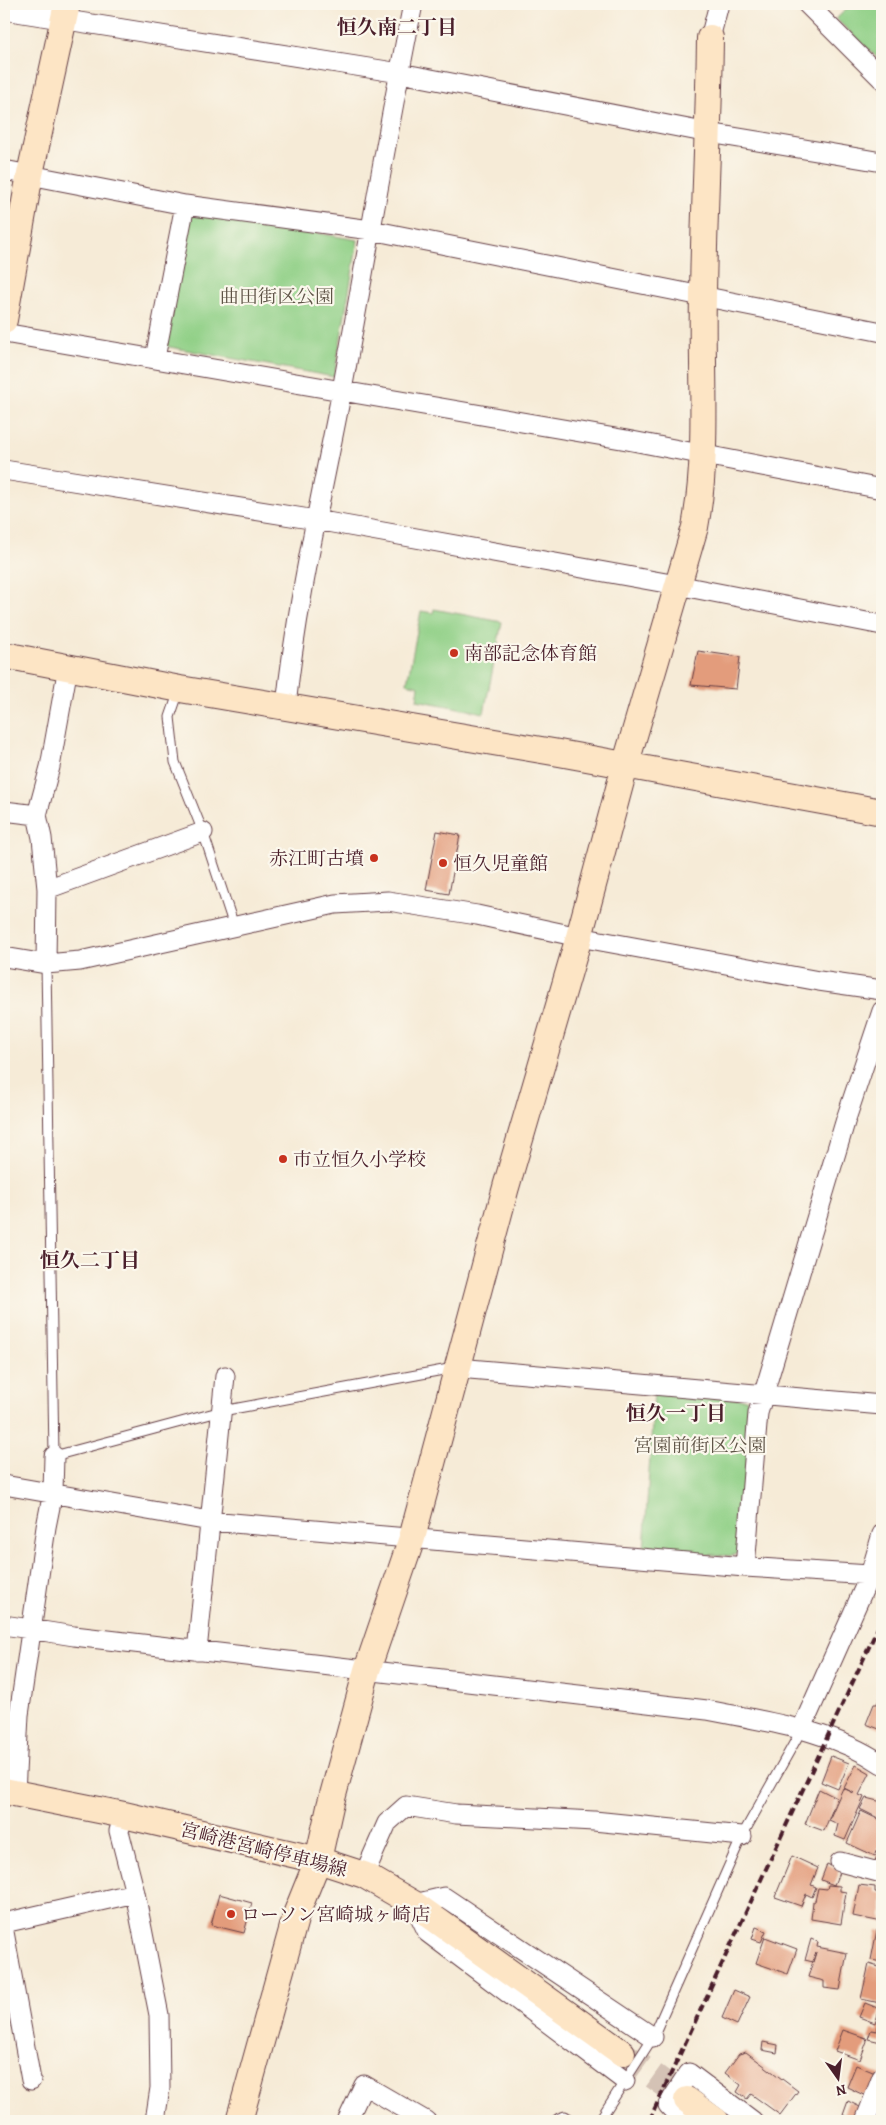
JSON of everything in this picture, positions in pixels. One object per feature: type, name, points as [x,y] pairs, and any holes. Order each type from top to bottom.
[{"type":"street","points":[[286,706],[290,666],[316,520],[342,390],[413,4]]},
{"type":"street","points":[[239,2121],[297,1912],[318,1860],[330,1806],[367,1670],[412,1538],[506,1187],[695,527],[700,501],[702,456],[702,295],[709,133],[710,38],[707,4]]},
{"type":"street","points":[[710,38],[719,4]]},
{"type":"street","points":[[807,4],[882,78]]},
{"type":"street","points":[[4,10],[66,12],[400,73],[709,133],[882,162]]},
{"type":"street","points":[[4,320],[30,174],[66,12]]},
{"type":"street","points":[[4,170],[185,205],[371,230],[882,332]]},
{"type":"street","points":[[155,358],[185,205]]},
{"type":"street","points":[[4,333],[342,390],[882,489]]},
{"type":"street","points":[[4,470],[316,520],[677,585],[882,625]]},
{"type":"street","points":[[4,655],[180,688],[882,812]]},
{"type":"street","points":[[46,964],[46,889],[42,838],[37,815],[50,767],[68,667]]},
{"type":"street","points":[[4,810],[37,815]]},
{"type":"street","points":[[46,889],[204,832]]},
{"type":"street","points":[[4,957],[46,964],[80,961],[220,932],[234,926],[335,904],[388,901],[477,915],[579,937],[819,981],[882,990]]},
{"type":"street","points":[[745,1567],[758,1413],[846,1119],[882,1011]]},
{"type":"street","points":[[458,1368],[882,1405]]},
{"type":"street","points":[[197,1651],[225,1376]]},
{"type":"street","points":[[10,1792],[19,1715],[46,1527],[53,1492],[54,1456]]},
{"type":"street","points":[[4,1485],[210,1520],[745,1567],[870,1575]]},
{"type":"street","points":[[802,1728],[870,1575],[882,1534]]},
{"type":"street","points":[[4,1625],[32,1631],[197,1651],[706,1710],[802,1728],[829,1737],[882,1764]]},
{"type":"street","name":"宮崎港宮崎停車場線","points":[[10,1792],[124,1815],[318,1860],[364,1875],[414,1904],[622,2053]]},
{"type":"street","points":[[364,1875],[387,1823],[406,1806],[456,1814],[594,1821],[742,1836]]},
{"type":"street","points":[[124,1815],[119,1831],[135,1893],[159,2015],[160,2088],[155,2121]]},
{"type":"street","points":[[840,1862],[882,1874]]},
{"type":"street","points":[[4,1923],[135,1893]]},
{"type":"street","points":[[625,2081],[428,1933],[414,1904],[444,1897],[653,2038]]},
{"type":"street","points":[[4,1932],[31,2080]]},
{"type":"street","points":[[716,2121],[668,2105],[689,2073],[753,2121]]},
{"type":"street","points":[[865,2121],[882,2077]]},
{"type":"street","points":[[347,2121],[364,2085],[426,2121]]},
{"type":"lane","points":[[180,688],[170,717],[176,762],[204,832],[234,926]]},
{"type":"lane","points":[[46,964],[54,1456],[222,1411],[458,1368]]},
{"type":"lane","points":[[598,2121],[653,2038],[742,1836],[802,1728]]},
{"type":"lane","points":[[555,2121],[565,2116],[573,2121]]},
{"type":"green space","points":[[852,4],[882,4],[882,62],[836,19]]},
{"type":"green space","name":"曲田街区公園","points":[[190,211],[358,240],[334,377],[164,346]]},
{"type":"green space","name":"南部記念体育館","points":[[434,609],[502,622],[484,713],[417,700],[419,686],[407,683],[421,611],[433,613]]},
{"type":"green space","name":"宮園前街区公園","points":[[654,1392],[746,1399],[752,1404],[741,1552],[732,1556],[644,1551]]},
{"type":"building","points":[[698,651],[740,657],[736,689],[691,685]]},
{"type":"building","name":"恒久児童館","points":[[437,831],[460,835],[449,894],[426,890]]},
{"type":"building","points":[[882,1692],[882,1730],[866,1724],[874,1704],[877,1704]]},
{"type":"building","points":[[831,1756],[849,1763],[838,1789],[821,1782]]},
{"type":"building","points":[[856,1765],[870,1773],[859,1795],[864,1797],[845,1840],[835,1836],[838,1824],[829,1820],[843,1788],[854,1793],[844,1788]]},
{"type":"building","points":[[819,1789],[837,1798],[824,1831],[805,1824]]},
{"type":"building","points":[[866,1798],[882,1802],[882,1820],[860,1809]]},
{"type":"building","points":[[861,1811],[882,1821],[882,1841],[875,1856],[847,1843]]},
{"type":"building","points":[[879,1852],[882,1854],[882,1871],[872,1867]]},
{"type":"building","points":[[792,1856],[818,1868],[811,1885],[816,1887],[812,1897],[806,1894],[801,1906],[775,1897]]},
{"type":"building","points":[[827,1864],[840,1870],[834,1885],[821,1880]]},
{"type":"building","points":[[828,1885],[840,1886],[840,1891],[846,1892],[841,1924],[811,1919],[813,1902],[815,1901],[818,1888],[827,1889]]},
{"type":"building","points":[[859,1885],[875,1887],[875,1892],[882,1893],[882,1922],[853,1916]]},
{"type":"building","name":"ローソン宮崎城ヶ崎店","points":[[219,1894],[252,1903],[244,1933],[211,1925]]},
{"type":"building","points":[[756,1927],[766,1931],[761,1942],[752,1939]]},
{"type":"building","points":[[877,1930],[882,1931],[882,1962],[871,1960]]},
{"type":"building","points":[[765,1937],[797,1949],[788,1974],[756,1963]]},
{"type":"building","points":[[811,1939],[818,1942],[817,1947],[847,1953],[840,1990],[824,1988],[824,1981],[808,1977],[813,1962],[805,1960]]},
{"type":"building","points":[[869,1964],[882,1968],[882,2008],[879,2007],[880,2003],[861,1999]]},
{"type":"building","points":[[734,1990],[750,1997],[737,2025],[722,2018]]},
{"type":"building","points":[[865,2003],[880,2009],[875,2023],[859,2017]]},
{"type":"building","points":[[878,2026],[882,2027],[881,2042],[868,2039],[871,2030],[877,2031]]},
{"type":"building","points":[[843,2030],[866,2038],[867,2041],[860,2060],[835,2051]]},
{"type":"building","points":[[763,2042],[778,2045],[777,2053],[762,2050]]},
{"type":"building","points":[[746,2052],[798,2091],[780,2115],[751,2094],[747,2099],[737,2092],[741,2085],[725,2073],[739,2054]]},
{"type":"building","points":[[856,2065],[880,2075],[870,2098],[847,2087]]},
{"type":"building","points":[[848,2101],[868,2111],[863,2121],[855,2121],[843,2115]]},
{"type":"building","points":[[879,2113],[882,2114],[882,2121],[876,2121]]},
{"type":"tunnel","points":[[622,2053],[687,2100]]},
{"type":"railway","points":[[649,2121],[882,1619]]},
{"type":"place","name":"南部記念体育館","points":[[454,653]]},
{"type":"place","name":"赤江町古墳","points":[[374,858]]},
{"type":"place","name":"恒久児童館","points":[[443,863]]},
{"type":"place","name":"市立恒久小学校","points":[[283,1159]]},
{"type":"place","name":"ローソン宮崎城ヶ崎店","points":[[231,1914]]},
{"type":"district","name":"恒久南二丁目","points":[[397,27]]},
{"type":"district","name":"恒久二丁目","points":[[90,1260]]},
{"type":"district","name":"恒久一丁目","points":[[676,1413]]}]
